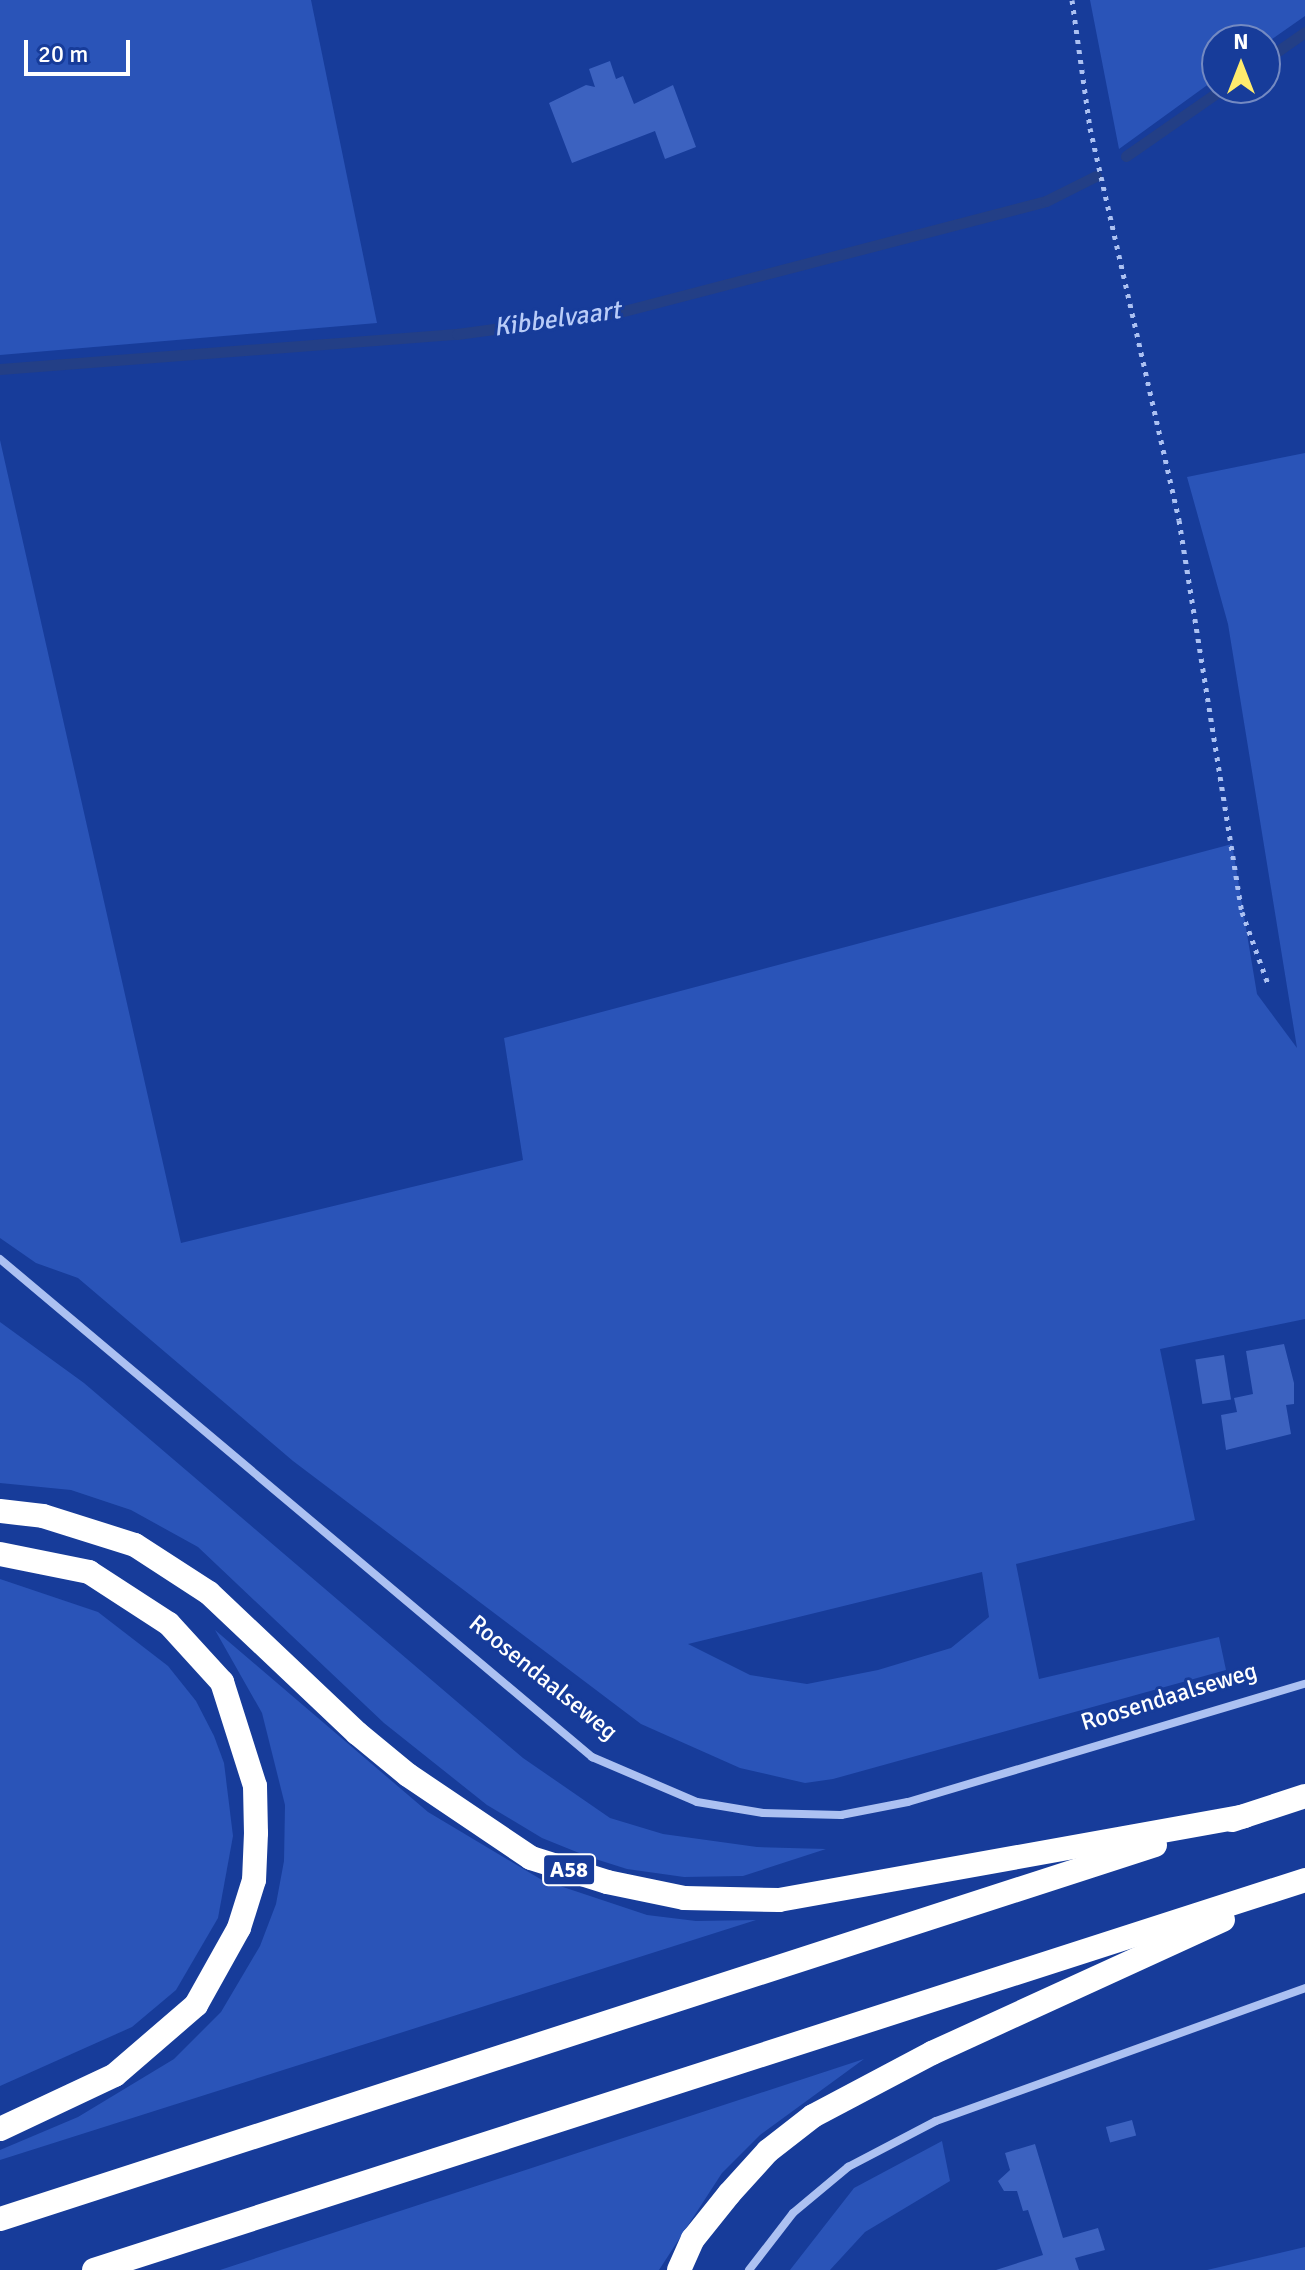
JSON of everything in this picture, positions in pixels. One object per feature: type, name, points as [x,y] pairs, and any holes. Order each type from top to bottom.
[{"type":"highway","name":"A58","points":[[0,1511],[43,1516],[135,1545],[209,1593],[408,1775],[531,1858],[607,1882],[684,1898],[779,1900],[1244,1816]]},
{"type":"highway","points":[[0,1554],[89,1572],[169,1624],[222,1682],[255,1786],[256,1833],[254,1880],[239,1928],[196,2005],[115,2075],[0,2129]]},
{"type":"highway","name":"A58","points":[[0,2219],[1305,1796]]},
{"type":"highway","points":[[94,2270],[1305,1882]]},
{"type":"highway","points":[[679,2270],[693,2239],[729,2194],[768,2151],[813,2116],[932,2053],[1305,1882]]},
{"type":"street","name":"Roosendaalseweg","points":[[0,1259],[592,1757],[697,1802],[763,1813],[841,1815],[894,1805],[1305,1684]]},
{"type":"street","points":[[749,2270],[793,2213],[848,2167],[936,2121],[1305,1988]]},
{"type":"path","points":[[1072,0],[1090,128],[1179,520],[1242,912],[1268,984]]},
{"type":"shaded area","points":[[0,0],[311,0],[377,323],[0,355]]},
{"type":"shaded area","points":[[1090,0],[1305,0],[1305,16],[1281,33],[1281,24],[1201,24],[1201,90],[1119,149]]},
{"type":"shaded area","points":[[0,440],[181,1243],[523,1160],[504,1038],[1232,844],[1257,994],[1297,1048],[1228,624],[1187,477],[1305,453],[1305,1319],[1160,1349],[1195,1520],[1016,1564],[1039,1679],[1219,1637],[1226,1670],[833,1779],[805,1783],[740,1768],[641,1724],[293,1461],[78,1278],[36,1263],[0,1238]],"holes":[[[982,1572],[989,1617],[951,1648],[878,1670],[807,1684],[750,1675],[688,1644]]]},
{"type":"shaded area","points":[[0,1322],[84,1383],[523,1758],[610,1818],[663,1834],[757,1847],[826,1849],[743,1876],[684,1877],[627,1869],[589,1857],[542,1838],[487,1805],[384,1723],[198,1547],[131,1510],[71,1490],[0,1483]]},
{"type":"shaded area","points":[[0,1579],[98,1612],[168,1666],[196,1701],[214,1736],[224,1763],[233,1836],[218,1918],[176,1990],[132,2027],[0,2086]]},
{"type":"shaded area","points":[[215,1630],[428,1812],[542,1880],[647,1915],[696,1921],[756,1920],[0,2160],[0,2150],[78,2117],[174,2059],[221,2012],[260,1946],[276,1904],[284,1861],[285,1805],[262,1713]]},
{"type":"shaded area","points":[[864,2059],[760,2135],[722,2173],[659,2270],[220,2270]]},
{"type":"shaded area","points":[[942,2141],[950,2181],[865,2232],[830,2270],[790,2270],[854,2188]]},
{"type":"shaded area","points":[[1305,2247],[1305,2270],[1207,2270]]},
{"type":"building","points":[[610,61],[616,79],[623,76],[634,104],[673,85],[696,147],[665,159],[655,131],[572,163],[549,103],[586,85],[595,87],[589,69]]},
{"type":"building","points":[[1284,1344],[1294,1383],[1294,1404],[1286,1405],[1291,1434],[1226,1450],[1221,1415],[1237,1412],[1234,1398],[1253,1394],[1246,1351]]},
{"type":"building","points":[[1224,1355],[1231,1399],[1202,1404],[1195,1360]]},
{"type":"building","points":[[1132,2120],[1136,2135],[1110,2142],[1106,2127]]},
{"type":"building","points":[[1035,2144],[1063,2238],[1098,2228],[1105,2250],[1075,2258],[1079,2270],[996,2270],[1043,2255],[1028,2210],[1023,2211],[1017,2191],[1004,2191],[998,2181],[1010,2170],[1005,2153]]},
{"type":"waterway","name":"Kibbelvaart","points":[[1281,49],[1305,32]]},
{"type":"waterway","name":"Kibbelvaart","points":[[1126,156],[1201,104]]},
{"type":"waterway","name":"Kibbelvaart","points":[[0,369],[457,334],[620,312],[1046,201],[1096,176]]}]
